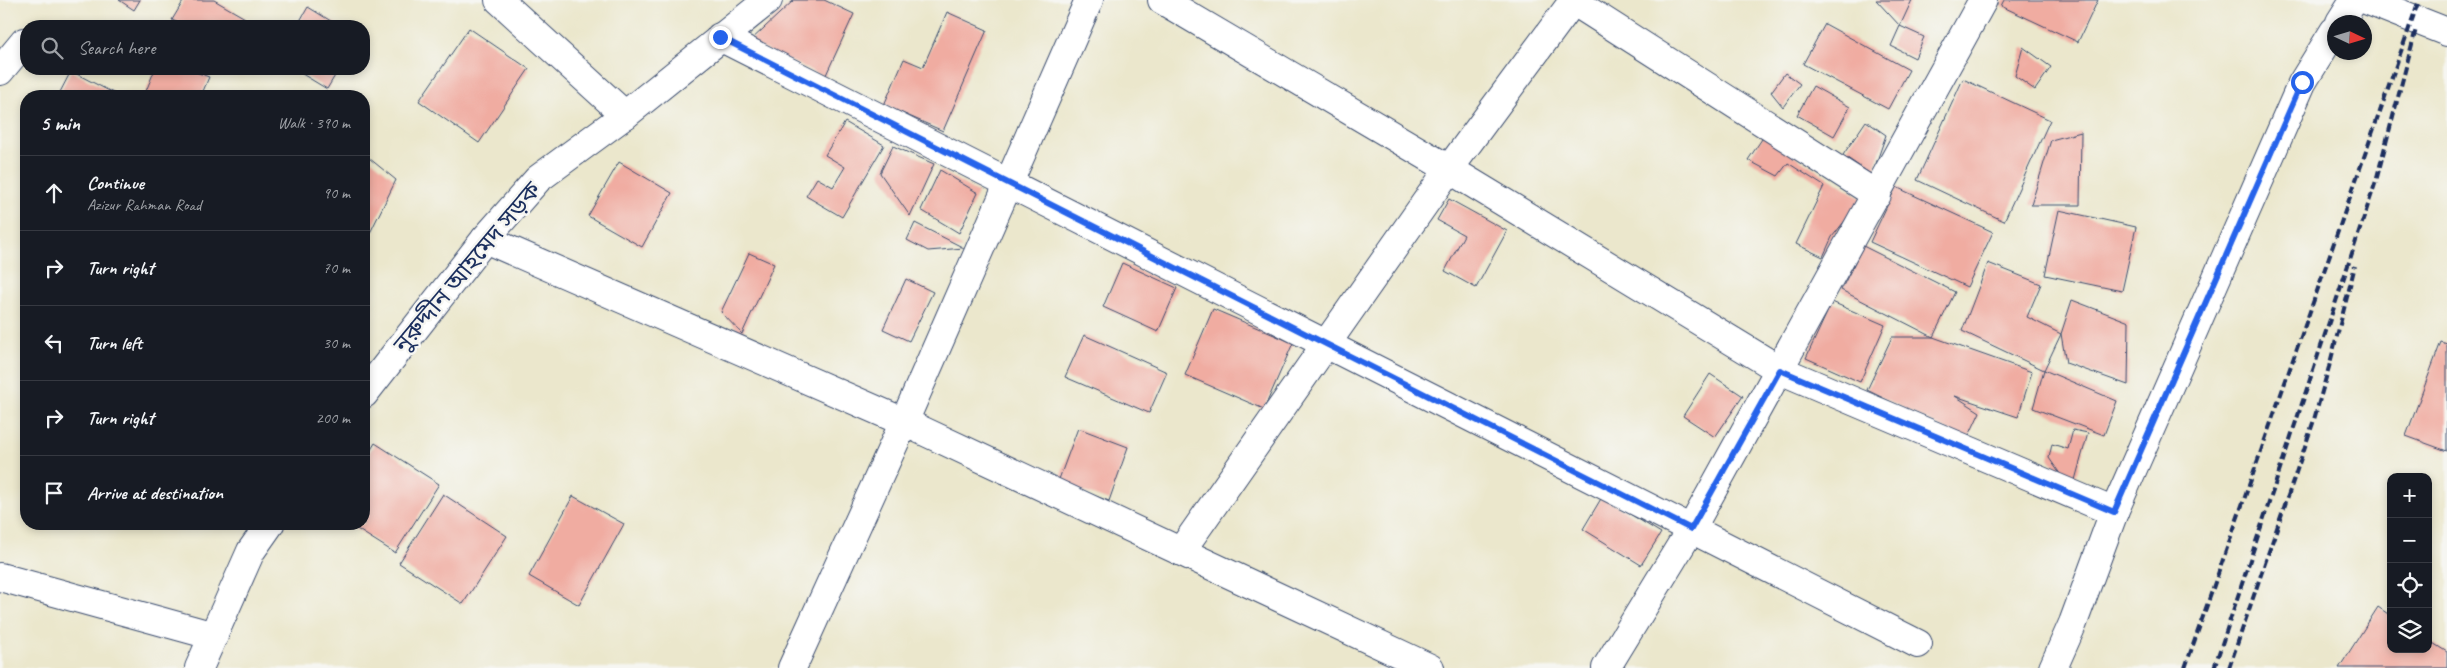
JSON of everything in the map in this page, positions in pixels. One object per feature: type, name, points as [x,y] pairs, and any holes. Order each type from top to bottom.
[{"type":"street","points":[[499,0],[625,114]]},
{"type":"street","name":"নুরুদ্দীন আহমেদ সড়ক","points":[[370,386],[485,239],[538,178],[625,114],[768,0]]},
{"type":"street","points":[[792,668],[904,422],[1089,0]]},
{"type":"street","points":[[1162,0],[1449,169],[1780,370],[2114,512]]},
{"type":"street","points":[[1181,551],[1449,169],[1574,0],[1877,195]]},
{"type":"street","points":[[1606,668],[1691,529],[1983,0]]},
{"type":"street","points":[[2344,15],[2354,0]]},
{"type":"street","points":[[2366,0],[2447,32]]},
{"type":"street","points":[[720,37],[1918,644]]},
{"type":"street","points":[[2053,668],[2073,624],[2114,512],[2302,82],[2327,42]]},
{"type":"street","points":[[0,71],[20,47]]},
{"type":"street","points":[[485,239],[904,422],[1430,668]]},
{"type":"street","points":[[199,668],[251,551],[266,530]]},
{"type":"street","points":[[0,577],[214,636]]},
{"type":"building","points":[[119,0],[140,0],[134,10]]},
{"type":"building","points":[[184,0],[214,0],[245,18],[244,20],[172,20]]},
{"type":"building","points":[[794,0],[824,0],[854,14],[825,77],[749,42]]},
{"type":"building","points":[[1876,0],[1912,0],[1900,26]]},
{"type":"building","points":[[2004,0],[2098,0],[2078,42],[2001,6]]},
{"type":"building","points":[[308,7],[329,20],[300,20]]},
{"type":"building","points":[[947,12],[987,30],[943,131],[884,105],[904,59],[923,67]]},
{"type":"building","points":[[1825,24],[1909,70],[1888,109],[1803,64]]},
{"type":"building","points":[[1900,26],[1924,37],[1915,58],[1891,46]]},
{"type":"building","points":[[469,28],[529,69],[479,143],[419,101]]},
{"type":"building","points":[[2023,47],[2051,67],[2035,90],[2015,76]]},
{"type":"building","points":[[1785,73],[1800,84],[1783,107],[1771,92]]},
{"type":"building","points":[[69,75],[79,75],[107,90],[61,90]]},
{"type":"building","points":[[153,75],[204,75],[209,77],[204,90],[146,90]]},
{"type":"building","points":[[304,75],[335,75],[327,89]]},
{"type":"building","points":[[1963,79],[2050,120],[2004,221],[1917,180]]},
{"type":"building","points":[[1813,86],[1850,107],[1834,136],[1797,115]]},
{"type":"building","points":[[1866,121],[1886,135],[1872,175],[1843,155]]},
{"type":"building","points":[[845,122],[884,145],[842,217],[806,196],[817,178],[833,187],[845,167],[825,155]]},
{"type":"building","points":[[2081,132],[2080,205],[2031,205],[2051,140]]},
{"type":"building","points":[[1764,136],[1862,199],[1832,237],[1823,257],[1796,244],[1824,186],[1788,163],[1778,176],[1748,160]]},
{"type":"building","points":[[893,146],[934,164],[910,216],[880,173]]},
{"type":"building","points":[[370,159],[396,180],[370,233]]},
{"type":"building","points":[[619,162],[672,193],[642,247],[588,216]]},
{"type":"building","points":[[940,170],[978,193],[959,233],[921,210]]},
{"type":"building","points":[[1896,187],[1993,232],[1967,287],[1870,242]]},
{"type":"building","points":[[1449,199],[1507,231],[1476,288],[1445,271],[1464,235],[1437,220]]},
{"type":"building","points":[[2059,210],[2136,227],[2122,291],[2045,275]]},
{"type":"building","points":[[915,223],[964,248],[928,251],[907,240]]},
{"type":"building","points":[[1863,246],[1955,292],[1933,337],[1841,290]]},
{"type":"building","points":[[749,253],[774,264],[742,334],[721,312]]},
{"type":"building","points":[[1122,263],[1177,288],[1158,332],[1103,307]]},
{"type":"building","points":[[1988,263],[2041,284],[2027,317],[2061,334],[2044,370],[1962,331]]},
{"type":"building","points":[[906,279],[933,292],[909,341],[883,329]]},
{"type":"building","points":[[2072,300],[2129,322],[2128,385],[2066,363],[2061,334]]},
{"type":"building","points":[[1832,302],[1885,325],[1860,382],[1806,358]]},
{"type":"building","points":[[1213,309],[1293,343],[1264,409],[1185,375]]},
{"type":"building","points":[[1084,335],[1167,372],[1149,413],[1065,377]]},
{"type":"building","points":[[1892,337],[1933,337],[2032,372],[2018,417],[1955,396],[1980,412],[1967,440],[1867,390]]},
{"type":"building","points":[[2441,342],[2447,344],[2447,451],[2406,436]]},
{"type":"building","points":[[2044,370],[2117,401],[2104,435],[2033,408]]},
{"type":"building","points":[[1710,374],[1743,396],[1715,437],[1683,416]]},
{"type":"building","points":[[1078,428],[1128,447],[1109,501],[1058,482]]},
{"type":"building","points":[[2073,430],[2088,433],[2072,491],[2049,458],[2052,444],[2068,449]]},
{"type":"building","points":[[375,443],[439,484],[395,553],[359,530],[370,530],[370,451]]},
{"type":"building","points":[[443,494],[507,536],[463,604],[399,563]]},
{"type":"building","points":[[573,496],[624,524],[579,605],[529,576]]},
{"type":"building","points":[[1602,497],[1661,533],[1641,565],[1583,529]]},
{"type":"building","points":[[2378,607],[2387,613],[2387,653],[2432,653],[2432,643],[2447,652],[2447,668],[2339,668]]},
{"type":"railway","points":[[2185,668],[2419,0]]},
{"type":"railway","points":[[2214,668],[2376,181],[2416,29]]},
{"type":"railway","points":[[2229,668],[2313,423],[2355,266]]},
{"type":"route","points":[[720,37],[1691,529],[1780,370],[2114,512],[2302,82]]}]
